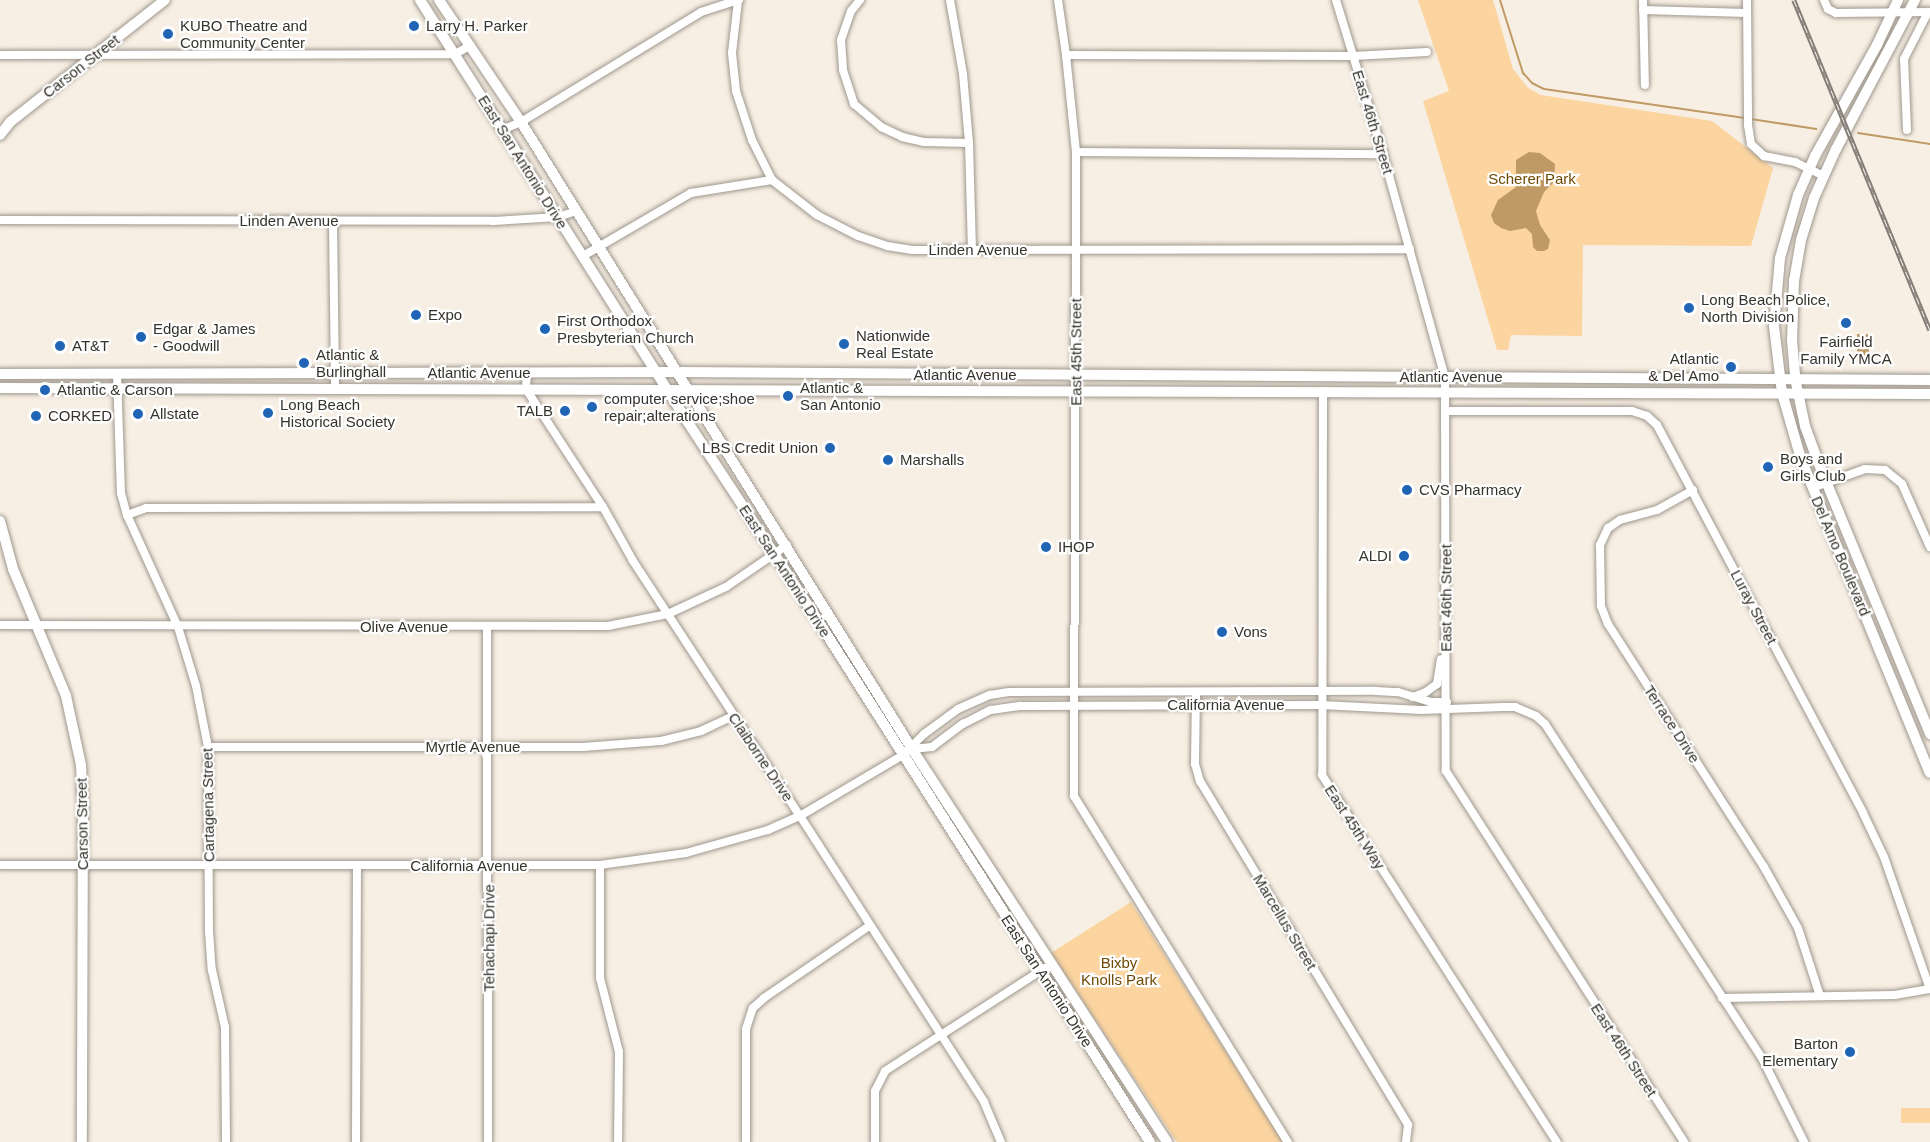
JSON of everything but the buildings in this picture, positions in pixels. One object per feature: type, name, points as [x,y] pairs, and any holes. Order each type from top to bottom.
[{"type":"main road","name":"Carson Street","points":[[0,135],[10,122],[165,0]]},
{"type":"main road","name":"East San Antonio Drive","points":[[420,0],[773,554],[1051,965],[1167,1142]]},
{"type":"main road","name":"East San Antonio Drive","points":[[440,0],[522,122],[686,388],[787,545],[1040,971],[1150,1142]]},
{"type":"main road","name":"Del Amo Boulevard","points":[[1898,0],[1808,168],[1787,228],[1777,279],[1774,326],[1779,378],[1793,435],[1812,488],[1930,773]]},
{"type":"main road","name":"Del Amo Boulevard","points":[[1915,0],[1824,176],[1801,240],[1794,281],[1792,330],[1795,378],[1805,426],[1930,734]]},
{"type":"main road","name":"Atlantic Avenue","points":[[0,374],[678,372],[1930,380]]},
{"type":"main road","name":"Atlantic Avenue","points":[[0,388],[1076,389],[1930,394]]},
{"type":"main road","name":"Carson Street","points":[[0,521],[13,569],[59,675],[75,732],[82,788],[82,1142]]},
{"type":"street","points":[[860,0],[851,11],[842,40],[843,70],[854,104],[868,118],[902,137],[924,142],[969,143]]},
{"type":"street","points":[[950,0],[963,74],[969,143],[972,249]]},
{"type":"street","name":"East 45th Street","points":[[1058,0],[1076,152],[1074,796],[1288,1142]]},
{"type":"street","name":"East 46th Street","points":[[1336,0],[1383,154],[1445,377],[1447,392],[1446,764],[1451,781],[1684,1142]]},
{"type":"street","points":[[1643,0],[1645,85]]},
{"type":"street","points":[[1747,0],[1748,125],[1751,144],[1764,156],[1795,162],[1824,176]]},
{"type":"street","points":[[1824,0],[1831,12],[1836,13],[1929,12],[1904,59],[1907,130]]},
{"type":"street","points":[[502,130],[522,122],[700,12],[738,1],[732,53],[736,91],[752,140],[772,180],[691,193],[583,256]]},
{"type":"street","points":[[1643,10],[1747,13]]},
{"type":"street","points":[[0,54],[455,54],[471,45]]},
{"type":"street","points":[[1066,55],[1353,56],[1427,52]]},
{"type":"street","points":[[1076,152],[1383,154]]},
{"type":"street","name":"Linden Avenue","points":[[772,180],[817,215],[865,239],[913,250],[1410,249]]},
{"type":"street","name":"Linden Avenue","points":[[0,220],[493,221],[558,217],[577,212]]},
{"type":"street","points":[[333,221],[335,390]]},
{"type":"street","points":[[526,373],[526,389]]},
{"type":"street","name":"Cartagena Street","points":[[117,374],[120,481],[127,515],[178,627],[196,686],[208,747],[212,970],[225,1027],[226,1142]]},
{"type":"street","name":"Claiborne Drive","points":[[526,389],[603,507],[733,716],[801,816],[869,926],[984,1102],[1000,1142]]},
{"type":"street","name":"East 45th Way","points":[[1323,391],[1322,775],[1557,1142]]},
{"type":"street","name":"Luray Street","points":[[1446,411],[1632,411],[1642,414],[1657,425],[1863,813],[1884,857],[1930,989]]},
{"type":"street","points":[[1812,488],[1865,468],[1875,468],[1893,475],[1910,498],[1930,547]]},
{"type":"street","name":"Terrace Drive","points":[[1693,490],[1657,510],[1620,520],[1608,528],[1600,545],[1601,606],[1608,624],[1764,867],[1798,928],[1820,996]]},
{"type":"street","points":[[127,515],[146,508],[603,507]]},
{"type":"street","name":"Olive Avenue","points":[[0,625],[609,626],[668,614],[726,587],[787,545]]},
{"type":"street","name":"Tehachapi Drive","points":[[487,627],[488,1142]]},
{"type":"street","points":[[1413,697],[1437,684],[1441,658],[1446,651]]},
{"type":"street","name":"California Avenue","points":[[0,865],[600,865],[686,853],[738,840],[801,816],[908,752],[924,735],[958,710],[990,695],[1020,691],[1398,692],[1447,705],[1515,707],[1536,716],[1545,724],[1722,998]]},
{"type":"street","name":"Marcellus Street","points":[[1196,692],[1196,764],[1200,782],[1408,1125],[1406,1142]]},
{"type":"street","name":"California Avenue","points":[[908,752],[932,747],[963,724],[991,710],[1021,706],[1321,705],[1421,710],[1447,705]]},
{"type":"street","name":"Myrtle Avenue","points":[[208,747],[583,747],[661,741],[701,731],[733,716]]},
{"type":"street","points":[[600,865],[600,978],[619,1052],[618,1142]]},
{"type":"street","points":[[356,1142],[357,866]]},
{"type":"street","points":[[746,1142],[746,1029],[753,1008],[764,998],[869,926]]},
{"type":"street","points":[[875,1142],[875,1091],[885,1071],[1051,965]]},
{"type":"street","points":[[1722,998],[1895,995],[1930,989]]},
{"type":"street","points":[[1722,998],[1763,1060],[1804,1142]]},
{"type":"green space","name":"Scherer Park","points":[[1418,0],[1493,0],[1513,69],[1528,88],[1541,95],[1712,121],[1773,168],[1751,246],[1583,245],[1582,336],[1511,335],[1508,350],[1497,350],[1423,101],[1449,91]]},
{"type":"green space","name":"Bixby Knolls Park","points":[[1131,902],[1283,1142],[1177,1142],[1051,953]]},
{"type":"green space","points":[[1901,1108],[1930,1108],[1930,1123],[1901,1123]]},
{"type":"shaded area","points":[[1529,152],[1540,153],[1555,164],[1554,182],[1544,192],[1536,211],[1540,225],[1550,240],[1548,249],[1544,251],[1537,251],[1533,247],[1532,234],[1526,228],[1510,231],[1501,228],[1494,223],[1491,215],[1498,200],[1516,187],[1516,160]]},
{"type":"shaded area","points":[[1857,334],[1869,334],[1869,362],[1857,362]]},
{"type":"waterway","points":[[1500,0],[1523,73],[1532,83],[1544,89],[1745,118]]},
{"type":"waterway","points":[[1751,119],[1816,129]]},
{"type":"waterway","points":[[1858,133],[1930,144]]},
{"type":"railway","points":[[1794,0],[1930,330]]},
{"type":"place","name":"Larry H. Parker","points":[[414,26]]},
{"type":"place","name":"KUBO Theatre and Community Center","points":[[168,34]]},
{"type":"place","name":"Long Beach Police, North Division","points":[[1689,308]]},
{"type":"place","name":"Expo","points":[[416,315]]},
{"type":"place","name":"Fairfield Family YMCA","points":[[1846,323]]},
{"type":"place","name":"First Orthodox Presbyterian Church","points":[[545,329]]},
{"type":"place","name":"Edgar & James - Goodwill","points":[[141,337]]},
{"type":"place","name":"Nationwide Real Estate","points":[[844,344]]},
{"type":"place","name":"AT&T","points":[[60,346]]},
{"type":"place","name":"Atlantic & Burlinghall","points":[[304,363]]},
{"type":"place","name":"Atlantic & Del Amo","points":[[1731,367]]},
{"type":"place","name":"Atlantic & Carson","points":[[45,390]]},
{"type":"place","name":"Atlantic & San Antonio","points":[[788,396]]},
{"type":"place","name":"computer service;shoe repair;alterations","points":[[592,407]]},
{"type":"place","name":"TALB","points":[[565,411]]},
{"type":"place","name":"Long Beach Historical Society","points":[[268,413]]},
{"type":"place","name":"Allstate","points":[[138,414]]},
{"type":"place","name":"CORKED","points":[[36,416]]},
{"type":"place","name":"LBS Credit Union","points":[[830,448]]},
{"type":"place","name":"Marshalls","points":[[888,460]]},
{"type":"place","name":"Boys and Girls Club","points":[[1768,467]]},
{"type":"place","name":"CVS Pharmacy","points":[[1407,490]]},
{"type":"place","name":"IHOP","points":[[1046,547]]},
{"type":"place","name":"ALDI","points":[[1404,556]]},
{"type":"place","name":"Vons","points":[[1222,632]]},
{"type":"place","name":"Barton Elementary","points":[[1850,1052]]}]
